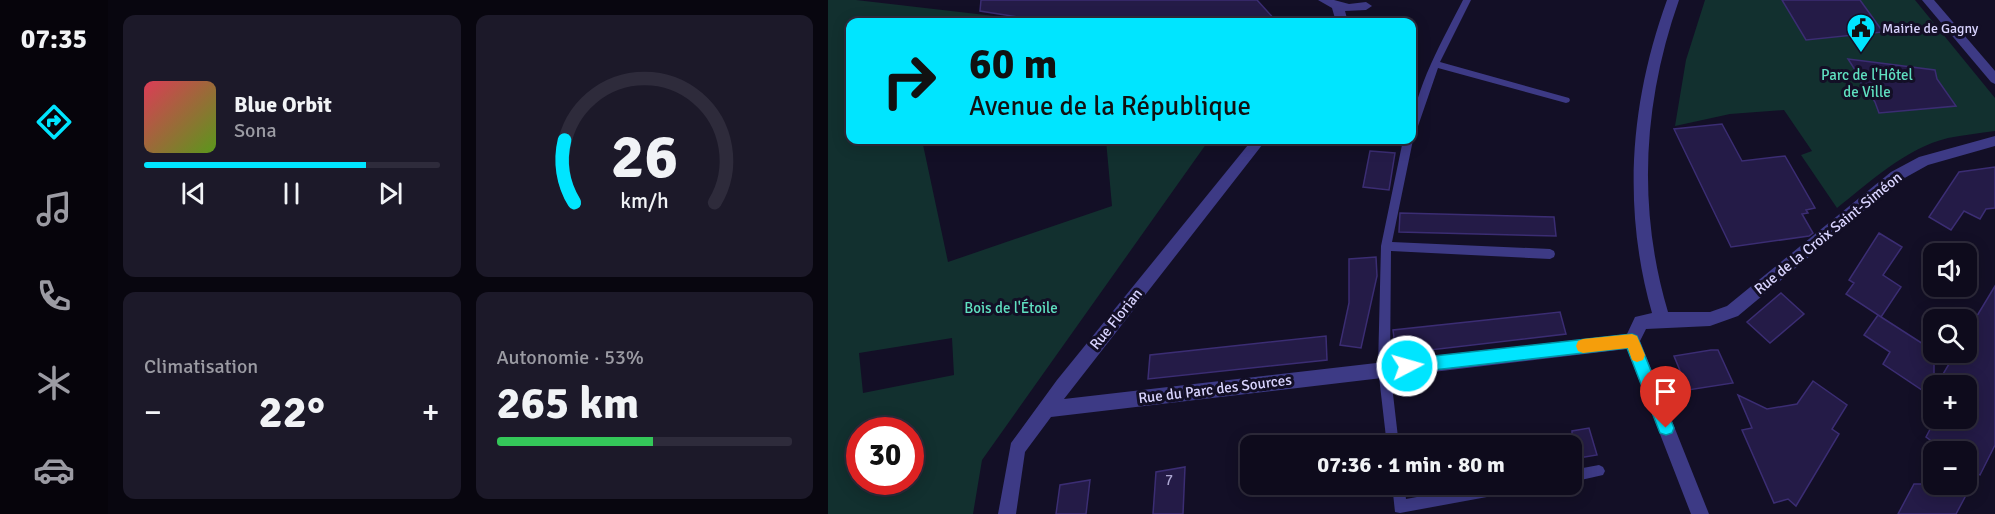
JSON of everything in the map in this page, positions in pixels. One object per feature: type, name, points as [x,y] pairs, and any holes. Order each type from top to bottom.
[{"type":"street","points":[[1324,0],[1338,7],[1350,9],[1368,3]]},
{"type":"street","points":[[1673,0],[1654,54],[1641,156],[1642,218],[1650,286],[1662,319],[1641,322],[1632,341],[1700,514]]},
{"type":"street","points":[[1928,0],[1995,79]]},
{"type":"street","points":[[1355,18],[1368,3]]},
{"type":"street","points":[[1338,7],[1341,18]]},
{"type":"street","name":"Rue de la Croix Saint-Siméon","points":[[1662,319],[1710,319],[1732,311],[1896,176],[1924,160],[1995,141]]},
{"type":"street","name":"Rue Florian","points":[[1007,514],[1017,449],[1046,409],[1256,144]]},
{"type":"street","name":"Rue du Parc des Sources","points":[[1046,409],[1632,341]]},
{"type":"lane","points":[[1416,118],[1435,64],[1467,0]]},
{"type":"lane","points":[[1435,64],[1566,100]]},
{"type":"lane","points":[[1392,435],[1384,368],[1386,246],[1407,144]]},
{"type":"lane","points":[[1386,246],[1550,254]]},
{"type":"lane","points":[[1582,474],[1599,471]]},
{"type":"lane","points":[[1399,495],[1400,507],[1465,495]]},
{"type":"green space","name":"Bois de l'Étoile","points":[[828,0],[856,0],[1011,18],[846,18],[846,144],[923,144],[948,262],[1112,206],[1106,144],[1206,144],[982,460],[973,514],[828,514]],"holes":[[[952,338],[954,375],[863,393],[859,353]]]},
{"type":"green space","name":"Parc de l'Hôtel de Ville","points":[[1705,0],[1915,0],[1995,98],[1995,131],[1948,138],[1918,150],[1889,167],[1837,208],[1801,155],[1812,151],[1784,110],[1730,114],[1675,126],[1686,60]]},
{"type":"building","points":[[981,0],[1257,0],[1273,18],[1024,18],[980,11]]},
{"type":"building","points":[[1782,0],[1860,0],[1883,32],[1806,40]]},
{"type":"building","points":[[1848,59],[1935,70],[1937,79],[1956,106],[1879,113],[1866,87],[1855,78],[1859,76]]},
{"type":"building","points":[[1722,124],[1742,161],[1785,156],[1815,208],[1806,210],[1808,213],[1802,214],[1813,233],[1809,236],[1731,247],[1674,129]]},
{"type":"building","points":[[1370,151],[1395,153],[1389,190],[1363,187]]},
{"type":"building","points":[[1995,167],[1995,208],[1986,209],[1980,219],[1964,211],[1951,230],[1929,217],[1959,172]]},
{"type":"building","points":[[1400,213],[1554,217],[1556,236],[1399,232]]},
{"type":"building","points":[[1879,233],[1902,247],[1883,275],[1901,287],[1881,317],[1846,294],[1854,283],[1849,280]]},
{"type":"building","points":[[1376,257],[1377,276],[1361,348],[1340,345],[1349,303],[1349,259]]},
{"type":"building","points":[[1995,286],[1995,445],[1980,475],[1977,473],[1977,441],[1932,441],[1926,437],[1930,429],[1977,429],[1977,375],[1942,375],[1950,363],[1977,363],[1977,316]]},
{"type":"building","points":[[1781,293],[1804,314],[1770,343],[1747,322]]},
{"type":"building","points":[[1560,312],[1566,334],[1396,354],[1393,330]]},
{"type":"building","points":[[1878,315],[1923,344],[1923,363],[1934,363],[1934,375],[1923,375],[1923,391],[1883,364],[1890,352],[1864,335]]},
{"type":"building","points":[[1326,336],[1327,360],[1148,379],[1150,355]]},
{"type":"building","points":[[1718,350],[1733,383],[1688,390],[1674,356]]},
{"type":"building","points":[[1813,381],[1847,405],[1832,429],[1839,434],[1796,506],[1788,499],[1774,503],[1742,430],[1752,428],[1738,395],[1767,409],[1797,404]]},
{"type":"building","points":[[1589,428],[1597,455],[1582,457],[1582,435],[1572,435],[1572,431]]},
{"type":"building","points":[[1185,467],[1183,514],[1153,514],[1156,472]]},
{"type":"building","points":[[1090,480],[1086,514],[1056,514],[1060,485]]},
{"type":"building","points":[[1914,484],[1923,484],[1923,495],[1966,495],[1956,514],[1898,514]]},
{"type":"slow traffic","points":[[1583,346],[1632,341],[1637,355]]},
{"type":"place","name":"Mairie de Gagny","points":[[1861,54]]},
{"type":"route","points":[[1407,366],[1632,341],[1666,428]]}]
